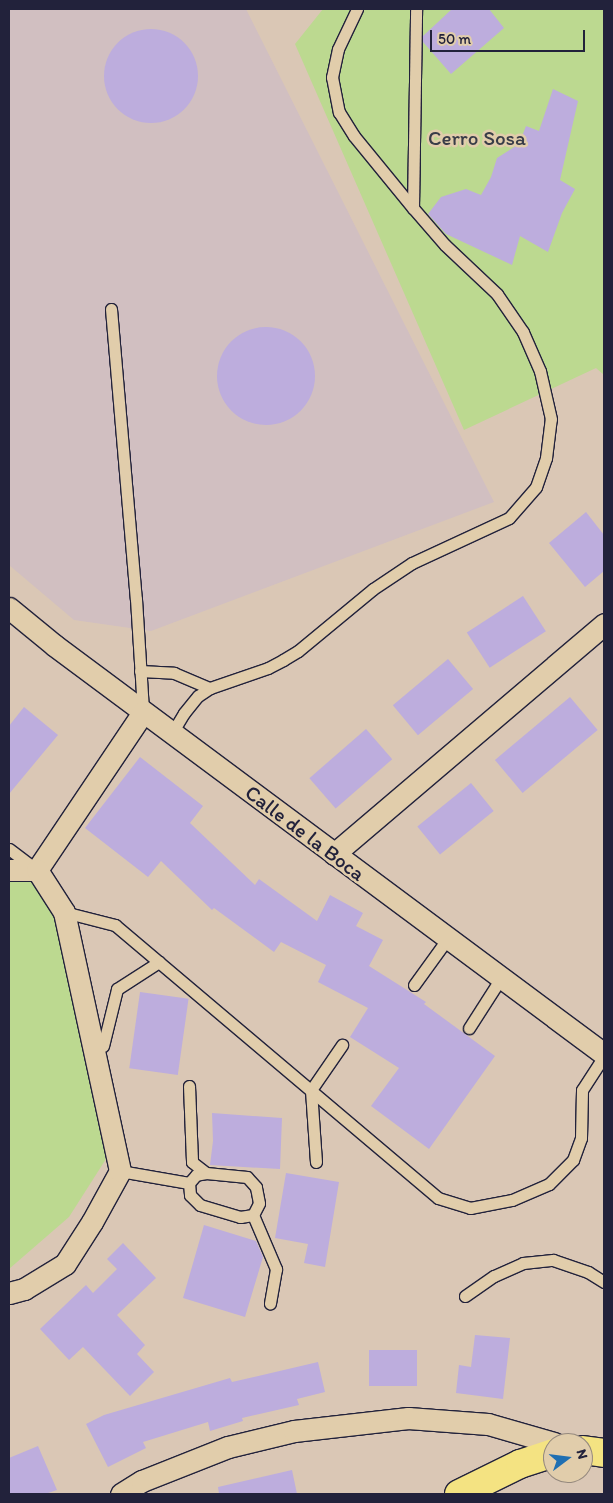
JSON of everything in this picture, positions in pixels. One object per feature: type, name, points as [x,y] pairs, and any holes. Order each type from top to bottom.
[{"type":"main road","points":[[459,1494],[520,1464],[543,1456]]},
{"type":"street","name":"Calle de la Boca","points":[[9,608],[54,645],[143,712],[604,1055]]},
{"type":"street","points":[[334,854],[604,624]]},
{"type":"street","points":[[37,870],[143,712]]},
{"type":"street","points":[[9,870],[37,870]]},
{"type":"street","points":[[9,1292],[24,1289],[65,1264],[92,1222],[120,1171],[64,912],[37,870]]},
{"type":"street","points":[[121,1494],[142,1481],[228,1447],[294,1431],[408,1418],[488,1424],[543,1440]]},
{"type":"lane","points":[[172,733],[184,713],[198,696],[210,688],[268,668],[283,660],[298,651],[373,589],[412,563],[509,518],[536,487],[546,458],[551,419],[540,371],[523,332],[497,294],[445,245],[413,208],[354,136],[340,112],[332,77],[338,49],[357,9]]},
{"type":"lane","points":[[413,208],[416,9]]},
{"type":"lane","points":[[111,309],[136,599],[143,712]]},
{"type":"lane","points":[[140,671],[174,673],[210,688]]},
{"type":"lane","points":[[9,850],[37,870]]},
{"type":"lane","points":[[64,912],[115,925],[438,1198],[470,1208],[512,1200],[549,1184],[572,1160],[581,1138],[582,1090],[604,1055]]},
{"type":"lane","points":[[414,985],[448,938]]},
{"type":"lane","points":[[103,1046],[117,990],[159,962]]},
{"type":"lane","points":[[469,1028],[501,978]]},
{"type":"lane","points":[[316,1162],[310,1090],[342,1045]]},
{"type":"lane","points":[[189,1086],[192,1162],[206,1173]]},
{"type":"lane","points":[[120,1171],[189,1183]]},
{"type":"lane","points":[[206,1173],[247,1177],[256,1187],[258,1203],[252,1215],[240,1217],[200,1205],[190,1195],[189,1183],[196,1175],[206,1173]]},
{"type":"lane","points":[[252,1215],[276,1269],[270,1303]]},
{"type":"lane","points":[[465,1296],[494,1276],[523,1263],[553,1260],[588,1272],[604,1282]]},
{"type":"shaded area","points":[[9,9],[246,9],[494,502],[151,631],[74,620],[9,565]]},
{"type":"green space","name":"Cerro Sosa","points":[[323,9],[604,9],[604,375],[596,368],[464,430],[295,44]]},
{"type":"green space","points":[[9,882],[36,882],[50,899],[106,1159],[69,1217],[9,1269]]},
{"type":"building","points":[[452,9],[489,9],[504,28],[451,74],[423,42],[423,36]]},
{"type":"building","points":[[151,29],[169,32],[184,43],[195,58],[198,76],[195,94],[184,109],[169,120],[151,123],[133,120],[118,109],[107,94],[104,76],[107,58],[118,43],[133,32]]},
{"type":"building","points":[[553,89],[578,101],[560,180],[575,189],[562,213],[548,252],[520,236],[512,265],[446,234],[428,214],[441,197],[466,189],[481,195],[491,177],[497,158],[519,144],[526,126],[539,131]]},
{"type":"building","points":[[266,327],[285,331],[301,341],[311,357],[315,376],[311,395],[301,411],[285,421],[266,425],[247,421],[231,411],[221,395],[217,376],[221,357],[231,341],[247,331]]},
{"type":"building","points":[[586,512],[604,535],[604,571],[585,587],[549,543]]},
{"type":"building","points":[[523,596],[546,631],[490,668],[467,632]]},
{"type":"building","points":[[448,659],[473,689],[418,735],[393,705]]},
{"type":"building","points":[[570,697],[598,730],[523,793],[495,760]]},
{"type":"building","points":[[24,707],[58,735],[9,794],[9,726]]},
{"type":"building","points":[[366,729],[392,759],[336,808],[309,778]]},
{"type":"building","points":[[140,757],[203,806],[190,823],[255,885],[259,879],[317,921],[330,895],[363,913],[356,926],[383,940],[369,966],[426,1002],[424,1004],[495,1056],[429,1149],[371,1106],[399,1068],[350,1037],[368,1008],[318,982],[326,965],[281,942],[274,952],[214,908],[212,910],[161,861],[148,877],[85,828]]},
{"type":"building","points":[[471,783],[494,811],[440,854],[417,826]]},
{"type":"building","points":[[140,992],[189,999],[178,1075],[129,1068]]},
{"type":"building","points":[[212,1113],[282,1118],[280,1169],[210,1165],[213,1141]]},
{"type":"building","points":[[286,1173],[339,1182],[325,1267],[304,1263],[308,1244],[275,1238]]},
{"type":"building","points":[[204,1225],[256,1241],[263,1257],[245,1317],[183,1298]]},
{"type":"building","points":[[123,1243],[156,1278],[117,1315],[145,1345],[137,1354],[154,1372],[130,1396],[83,1347],[69,1360],[40,1329],[86,1285],[93,1293],[117,1269],[107,1259]]},
{"type":"building","points":[[475,1335],[510,1338],[503,1399],[456,1393],[459,1365],[471,1367]]},
{"type":"building","points":[[369,1350],[417,1350],[417,1386],[369,1386]]},
{"type":"building","points":[[318,1362],[325,1392],[297,1399],[299,1405],[242,1418],[243,1421],[210,1431],[208,1422],[143,1442],[146,1448],[108,1467],[86,1424],[104,1415],[230,1378],[232,1382]]},
{"type":"building","points":[[38,1446],[57,1490],[45,1494],[9,1494],[9,1458]]},
{"type":"building","points":[[292,1470],[297,1494],[219,1494],[218,1487]]}]
